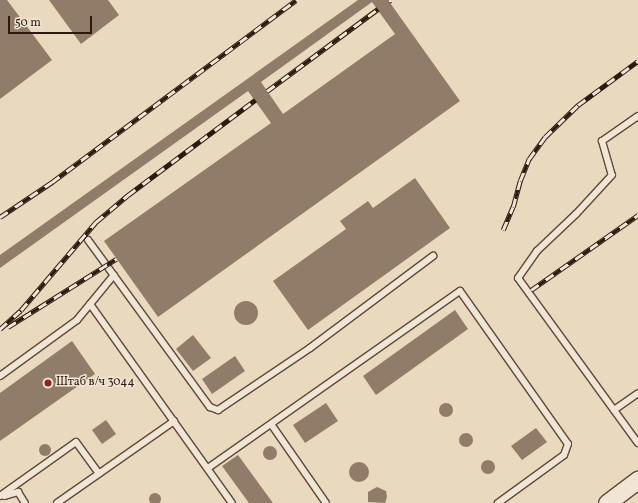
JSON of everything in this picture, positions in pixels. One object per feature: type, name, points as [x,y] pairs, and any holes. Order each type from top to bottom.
[{"type":"street","points":[[607,503],[638,480]]},
{"type":"lane","points":[[638,116],[602,141],[612,175],[576,214],[537,251],[518,278],[638,443]]},
{"type":"lane","points":[[88,240],[210,407],[218,410],[310,348],[432,256]]},
{"type":"lane","points":[[0,376],[77,320],[114,275]]},
{"type":"lane","points":[[208,468],[460,291],[568,444],[564,455],[498,503]]},
{"type":"lane","points":[[90,304],[232,503]]},
{"type":"lane","points":[[614,410],[638,393]]},
{"type":"lane","points":[[57,503],[174,421]]},
{"type":"lane","points":[[271,424],[326,503]]},
{"type":"lane","points":[[0,496],[76,442],[99,474]]},
{"type":"lane","points":[[0,496],[18,492],[25,503]]},
{"type":"building","points":[[0,0],[7,0],[52,60],[0,99]]},
{"type":"building","points":[[49,0],[108,0],[119,15],[81,44]]},
{"type":"building","points":[[358,0],[388,0],[460,101],[158,317],[104,241],[271,123],[248,91],[0,268],[0,255]],"holes":[[[372,2],[395,34],[283,114],[261,82]]]},
{"type":"building","points":[[415,178],[450,228],[308,330],[273,281],[346,229],[340,221],[368,201],[373,208]]},
{"type":"building","points":[[246,301],[251,302],[257,308],[257,318],[251,324],[246,325],[241,324],[235,318],[234,313],[235,308],[241,302]]},
{"type":"building","points":[[455,310],[468,329],[376,395],[363,376]]},
{"type":"building","points":[[193,335],[211,358],[193,371],[176,349]]},
{"type":"building","name":"Штаб в/ч 3044","points":[[72,341],[95,374],[0,441],[0,393]]},
{"type":"building","points":[[235,356],[245,371],[212,394],[202,379]]},
{"type":"building","points":[[326,403],[338,421],[305,443],[293,425]]},
{"type":"building","points":[[446,403],[451,405],[453,410],[451,415],[446,417],[441,415],[439,410],[441,405]]},
{"type":"building","points":[[106,420],[116,434],[102,444],[92,430]]},
{"type":"building","points":[[536,428],[547,442],[522,460],[511,446]]},
{"type":"building","points":[[466,433],[471,435],[473,440],[471,445],[466,447],[461,445],[459,440],[461,435]]},
{"type":"building","points":[[45,444],[49,446],[51,450],[49,454],[45,456],[41,454],[39,450],[41,446]]},
{"type":"building","points":[[270,446],[275,448],[277,453],[275,458],[270,460],[265,458],[263,453],[265,448]]},
{"type":"building","points":[[238,455],[273,503],[249,503],[222,466]]},
{"type":"building","points":[[488,460],[493,462],[495,467],[493,472],[488,474],[483,472],[481,467],[483,462]]},
{"type":"building","points":[[359,462],[366,465],[369,472],[366,479],[359,482],[352,479],[349,472],[352,465]]},
{"type":"building","points":[[377,487],[386,491],[387,497],[385,503],[368,502],[368,492]]},
{"type":"building","points":[[153,493],[157,493],[161,499],[157,505],[153,505],[149,501],[149,497]]},
{"type":"railway","points":[[0,217],[52,182],[296,0]]},
{"type":"railway","points":[[267,91],[378,9]]},
{"type":"railway","points":[[503,230],[513,207],[520,181],[529,159],[545,137],[578,105],[638,61]]},
{"type":"railway","points":[[0,329],[21,310],[96,222],[128,195],[255,100]]},
{"type":"railway","points":[[531,290],[638,215]]},
{"type":"railway","points":[[8,327],[116,259]]},
{"type":"place","name":"Штаб в/ч 3044","points":[[48,383]]}]
